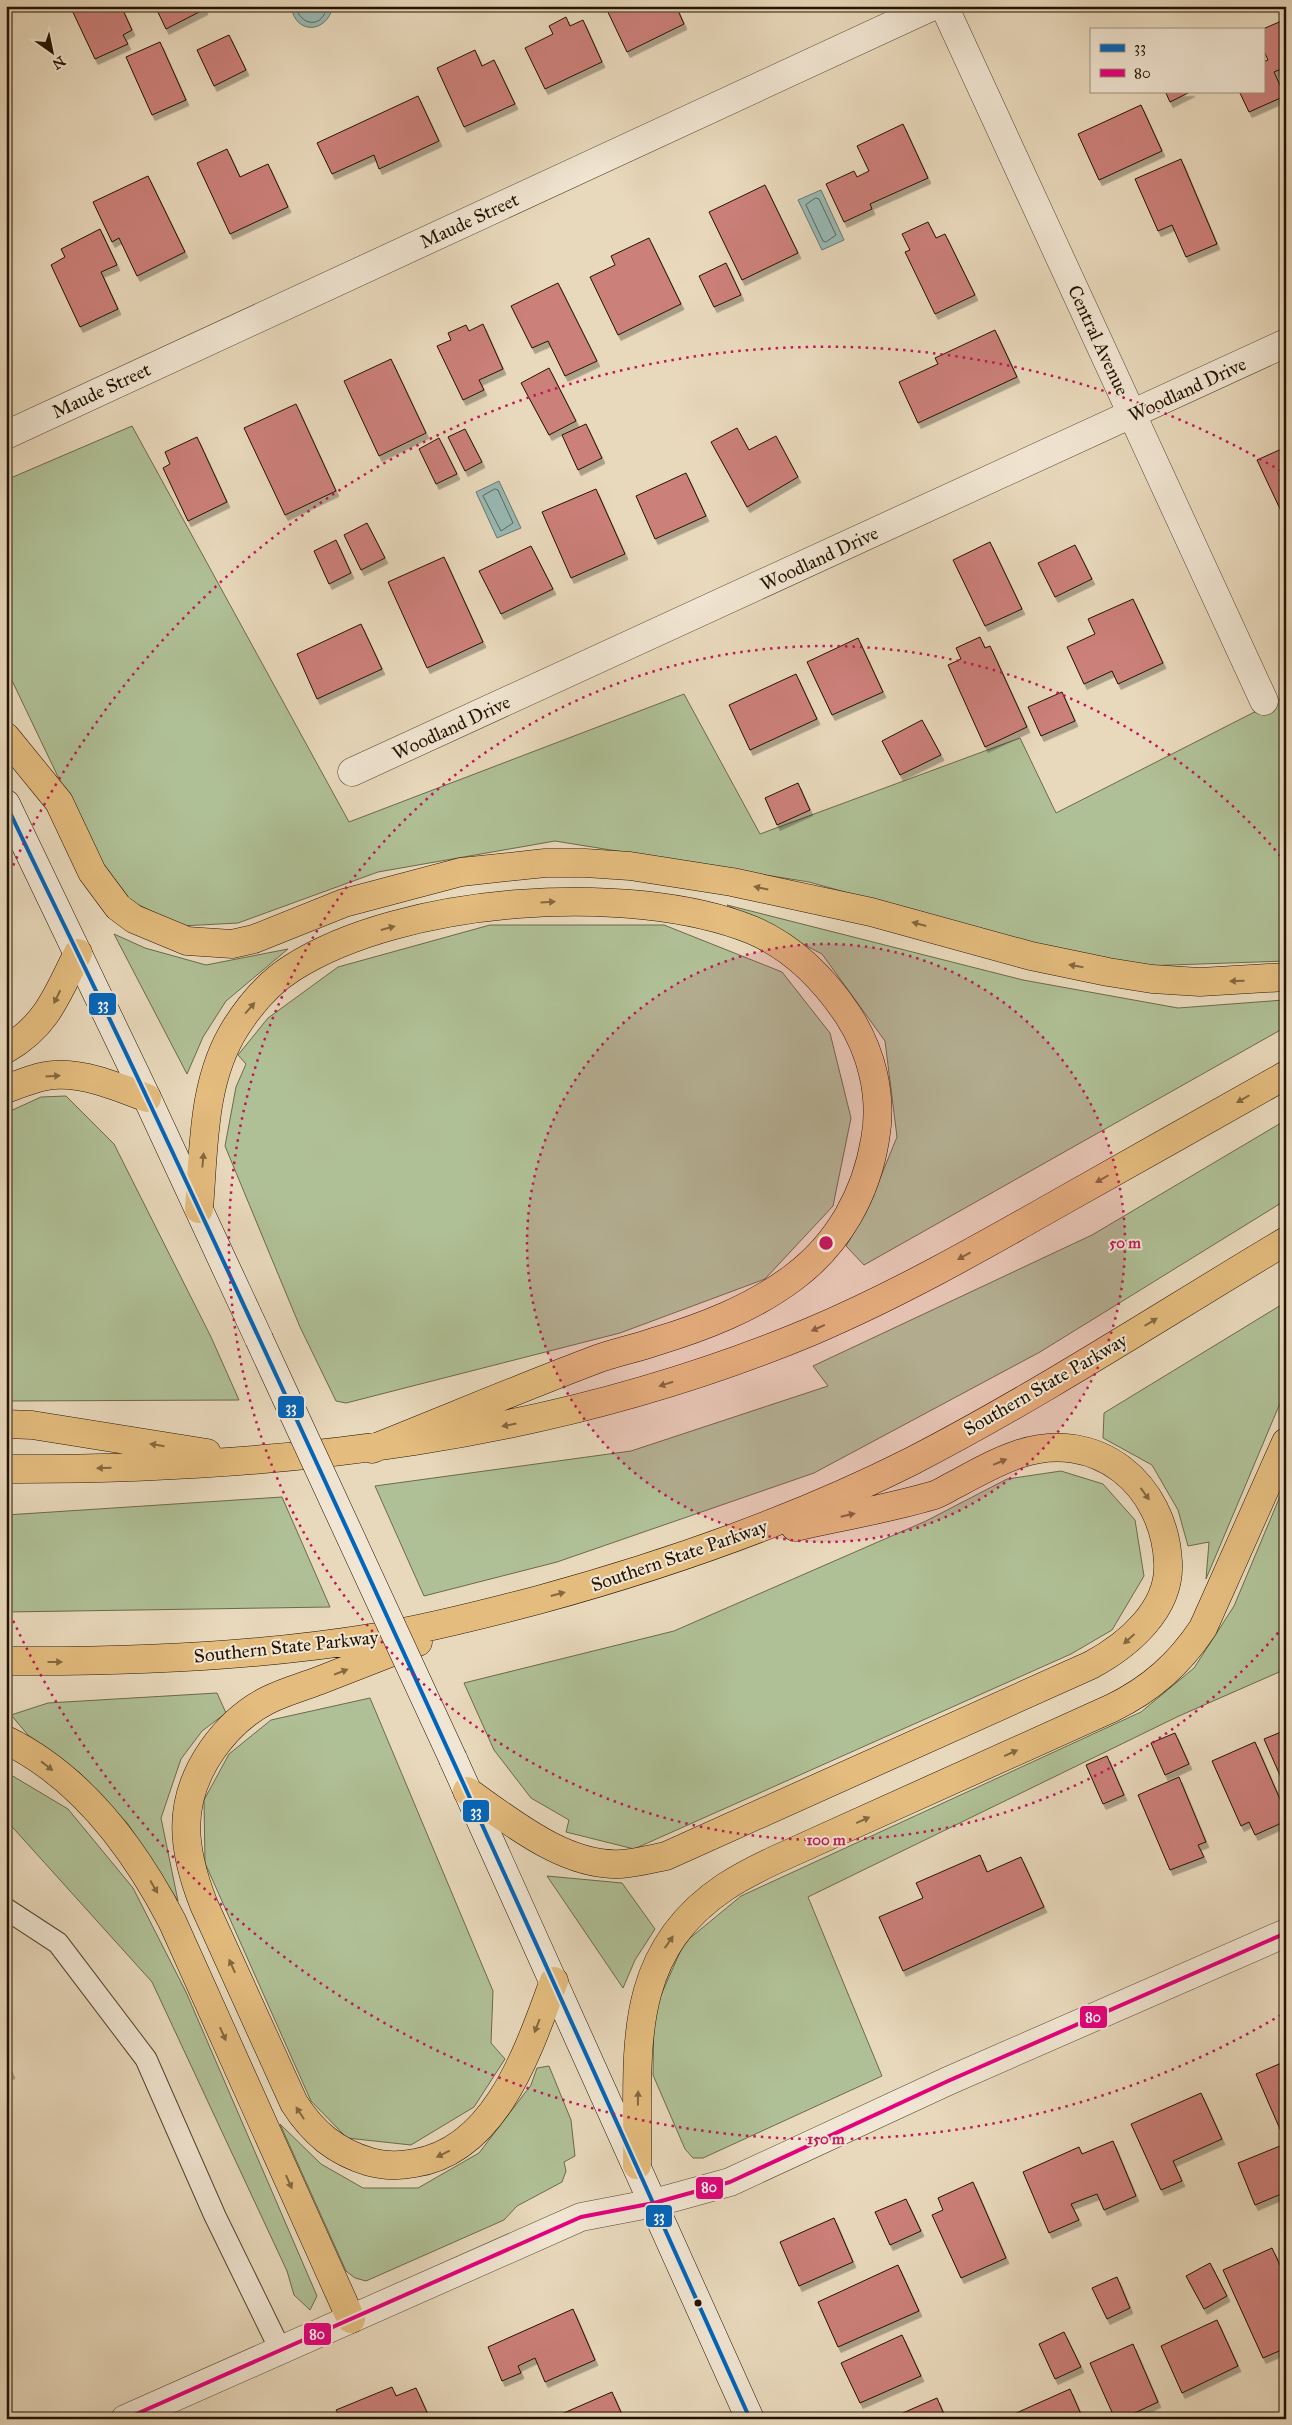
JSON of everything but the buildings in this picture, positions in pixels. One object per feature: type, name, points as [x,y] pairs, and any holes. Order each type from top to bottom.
[{"type":"highway","points":[[6,737],[60,802],[92,872],[118,907],[134,919],[187,941],[232,944],[254,939],[344,903],[461,872],[545,863],[585,863],[671,872],[742,884],[871,912],[1031,956],[1108,972],[1152,979],[1200,982],[1286,977]]},
{"type":"highway","points":[[199,1209],[205,1134],[213,1079],[220,1055],[247,1010],[289,970],[346,941],[383,929],[458,912],[510,904],[597,902],[679,911],[720,920],[753,931],[779,944],[823,981],[843,1007],[859,1033],[870,1061],[876,1093],[878,1124],[872,1159],[860,1194],[842,1226],[821,1252],[803,1269],[766,1296],[733,1313],[654,1343],[596,1359],[372,1449]]},
{"type":"highway","points":[[6,1048],[21,1040],[45,1018],[78,953]]},
{"type":"highway","points":[[6,1089],[41,1077],[55,1075],[95,1080],[147,1098]]},
{"type":"highway","points":[[6,1469],[101,1469],[257,1461],[372,1449],[531,1421],[673,1382],[809,1332],[879,1301],[942,1268],[1286,1075]]},
{"type":"highway","name":"Southern State Parkway","points":[[6,1661],[77,1662],[154,1658],[298,1647],[378,1637],[511,1607],[644,1570],[780,1520],[912,1461],[1048,1384],[1286,1241]]},
{"type":"highway","points":[[6,1424],[32,1425],[257,1461]]},
{"type":"highway","points":[[637,2164],[639,2046],[644,2000],[656,1962],[682,1925],[724,1887],[774,1860],[1112,1708],[1134,1697],[1156,1682],[1189,1650],[1204,1628],[1286,1442]]},
{"type":"highway","points":[[467,1791],[523,1830],[573,1857],[619,1864],[666,1856],[1091,1665],[1116,1651],[1135,1634],[1153,1613],[1163,1590],[1168,1566],[1167,1542],[1160,1518],[1135,1480],[1100,1456],[1081,1450],[1060,1447],[1022,1453],[999,1461],[933,1496],[715,1545]]},
{"type":"highway","points":[[511,1607],[267,1700],[244,1716],[222,1735],[194,1781],[188,1804],[185,1828],[187,1853],[204,1905],[294,2103],[305,2121],[318,2135],[336,2148],[357,2158],[378,2164],[401,2166],[429,2161],[452,2150],[472,2134],[490,2116],[522,2064],[554,1981]]},
{"type":"highway","points":[[6,1740],[35,1756],[88,1800],[114,1828],[154,1887],[172,1921],[351,2319]]},
{"type":"street","name":"Maude Street","points":[[6,435],[932,6]]},
{"type":"street","name":"Central Avenue","points":[[944,6],[1264,701]]},
{"type":"street","name":"Woodland Drive","points":[[352,772],[1286,343]]},
{"type":"street","points":[[6,804],[199,1209],[453,1759],[637,2164],[750,2419]]},
{"type":"street","points":[[125,2419],[581,2217],[654,2202],[730,2182],[948,2081],[1286,1933]]},
{"type":"lane","points":[[6,1909],[58,1943],[146,2059],[216,2216],[280,2349]]},
{"type":"green space","points":[[132,426],[349,822],[684,694],[760,834],[1020,738],[1056,813],[1286,696],[1286,961],[1114,967],[809,882],[555,841],[378,872],[238,923],[181,926],[131,901],[94,852],[6,668],[6,480]]},
{"type":"green space","points":[[727,905],[1023,980],[1178,1008],[1284,1000],[1284,1028],[864,1265],[846,1246],[867,1210],[897,1137],[885,1041],[822,954]]},
{"type":"green space","points":[[490,925],[664,925],[782,972],[830,1033],[851,1118],[833,1206],[765,1279],[620,1333],[346,1403],[336,1401],[300,1327],[225,1146],[236,1087],[246,1064],[238,1055],[268,1018],[338,967]]},
{"type":"green space","points":[[114,934],[145,948],[206,965],[288,949],[226,1001],[203,1037],[187,1074]]},
{"type":"green space","points":[[66,1096],[114,1144],[211,1337],[239,1400],[6,1401],[6,1113],[41,1097]]},
{"type":"green space","points":[[1286,1120],[1286,1200],[1040,1352],[814,1473],[557,1562],[424,1596],[375,1486],[631,1451],[828,1386],[813,1366],[1092,1235]]},
{"type":"green space","points":[[1286,1302],[1286,1389],[1206,1579],[1209,1542],[1188,1546],[1178,1510],[1152,1465],[1103,1438],[1104,1413]]},
{"type":"green space","points":[[1061,1471],[1103,1484],[1135,1520],[1144,1576],[1112,1630],[1071,1654],[634,1849],[566,1832],[569,1820],[531,1798],[494,1750],[464,1683],[674,1631],[926,1521],[1007,1479]]},
{"type":"green space","points":[[1286,1482],[1286,1669],[1179,1716],[808,1897],[882,2076],[703,2158],[693,2158],[685,2149],[653,2075],[654,2011],[684,1943],[741,1896],[1141,1712],[1194,1668],[1234,1606]]},
{"type":"green space","points":[[282,1497],[330,1607],[6,1612],[6,1515]]},
{"type":"green space","points":[[217,1693],[226,1713],[202,1731],[181,1759],[161,1818],[178,1901],[128,1824],[80,1773],[28,1735],[11,1715],[48,1703]]},
{"type":"green space","points":[[370,1698],[493,1991],[491,2043],[505,2059],[474,2107],[411,2145],[347,2138],[311,2101],[205,1863],[204,1800],[229,1754],[271,1720]]},
{"type":"green space","points":[[6,1772],[68,1809],[133,1888],[186,1992],[317,2296],[310,2310],[294,2295],[287,2271],[152,1982],[6,1820]]},
{"type":"green space","points":[[547,1876],[622,1883],[655,1929],[635,1960],[623,1988]]},
{"type":"green space","points":[[549,2066],[571,2120],[575,2156],[564,2162],[566,2171],[562,2182],[517,2206],[504,2220],[366,2281],[355,2278],[346,2271],[280,2124],[321,2164],[363,2188],[418,2188],[479,2153],[531,2085],[537,2068]]},
{"type":"water","points":[[291,6],[333,6],[330,15],[324,22],[318,26],[311,27],[304,26],[298,22]]},
{"type":"water","points":[[821,190],[844,240],[822,250],[798,200]]},
{"type":"water","points":[[499,481],[521,528],[497,538],[476,492]]},
{"type":"transit line","name":"33","points":[[6,804],[132,1065],[302,1430],[750,2419]]},
{"type":"transit line","name":"80","points":[[125,2419],[581,2217],[654,2203],[730,2182],[948,2081],[1286,1933]]}]
